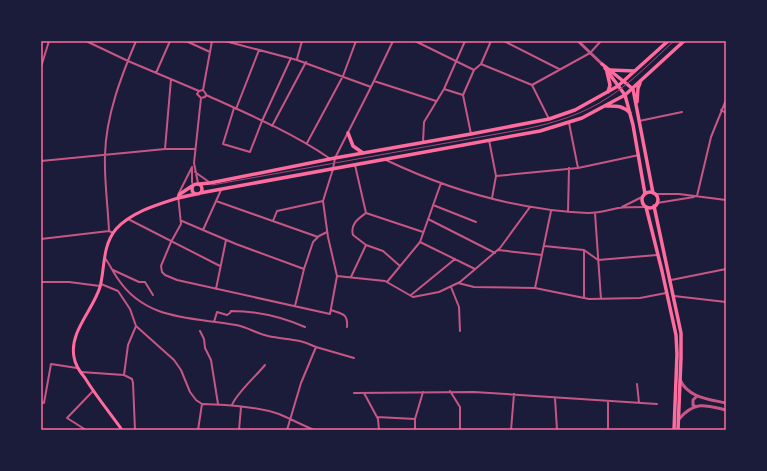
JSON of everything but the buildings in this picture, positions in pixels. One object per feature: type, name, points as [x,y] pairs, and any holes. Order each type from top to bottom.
[{"type":"main road","points":[[178,198],[180,194],[199,184],[549,119],[575,110],[618,86],[668,41]]},
{"type":"main road","points":[[122,430],[80,372],[73,355],[74,343],[79,329],[100,285],[108,244],[113,233],[128,219],[150,207],[178,198],[355,164],[540,131],[569,123],[582,118],[625,95],[684,41]]},
{"type":"main road","points":[[602,64],[632,89],[654,194],[657,198],[656,204],[681,340],[678,430]]},
{"type":"main road","points":[[608,70],[635,71]]},
{"type":"main road","points":[[608,70],[625,95],[631,114],[639,155],[644,196],[643,204],[646,207],[658,255],[676,341],[674,430]]},
{"type":"main road","points":[[608,70],[610,85],[608,92]]},
{"type":"main road","points":[[637,112],[637,92],[642,80]]},
{"type":"main road","points":[[605,106],[623,107],[631,114]]},
{"type":"main road","points":[[348,133],[353,146],[364,154]]},
{"type":"main road","points":[[198,194],[202,188],[199,184]]},
{"type":"main road","points":[[193,186],[192,191],[198,194]]},
{"type":"main road","points":[[644,196],[649,192],[654,194]]},
{"type":"main road","points":[[646,207],[650,208],[656,204]]},
{"type":"street","points":[[41,65],[49,41]]},
{"type":"street","points":[[86,41],[198,91],[203,90]]},
{"type":"street","points":[[109,231],[105,155],[111,110],[136,41]]},
{"type":"street","points":[[156,73],[170,41]]},
{"type":"street","points":[[186,41],[210,52]]},
{"type":"street","points":[[212,41],[203,90],[206,92],[206,95],[307,143],[333,159]]},
{"type":"street","points":[[225,41],[306,62],[371,87]]},
{"type":"street","points":[[297,60],[302,41]]},
{"type":"street","points":[[307,143],[343,76],[356,41]]},
{"type":"street","points":[[194,163],[178,193],[182,224],[171,242],[161,266],[161,270],[165,275],[173,279],[330,314],[337,276],[327,232],[323,202],[333,169],[333,159],[348,133],[393,41]]},
{"type":"street","points":[[415,41],[474,70]]},
{"type":"street","points":[[423,143],[424,122],[444,89],[465,41]]},
{"type":"street","points":[[471,134],[463,95],[474,70],[481,64],[491,41]]},
{"type":"street","points":[[504,41],[559,69]]},
{"type":"street","points":[[578,41],[602,64]]},
{"type":"street","points":[[532,85],[590,53],[601,41]]},
{"type":"street","points":[[259,50],[235,108],[223,144],[250,152],[262,121],[292,58]]},
{"type":"street","points":[[272,126],[306,62]]},
{"type":"street","points":[[481,64],[532,85],[549,119]]},
{"type":"street","points":[[165,149],[171,79]]},
{"type":"street","points":[[374,81],[436,101]]},
{"type":"street","points":[[444,89],[463,95]]},
{"type":"street","points":[[198,91],[198,95],[201,98],[194,163],[199,184]]},
{"type":"street","points":[[201,98],[204,98],[206,95]]},
{"type":"street","points":[[698,196],[711,136],[726,100]]},
{"type":"street","points":[[721,110],[726,113]]},
{"type":"street","points":[[639,121],[682,112]]},
{"type":"street","points":[[569,123],[578,168]]},
{"type":"street","points":[[489,140],[496,176],[492,198]]},
{"type":"street","points":[[41,161],[165,149],[195,149]]},
{"type":"street","points":[[496,176],[578,168],[639,155]]},
{"type":"street","points":[[384,159],[466,192],[530,207],[568,212],[595,213],[620,208],[646,207]]},
{"type":"street","points":[[355,164],[366,213]]},
{"type":"street","points":[[192,167],[193,186]]},
{"type":"street","points":[[568,212],[569,168]]},
{"type":"street","points":[[195,172],[210,183]]},
{"type":"street","points":[[387,282],[420,242],[441,183]]},
{"type":"street","points":[[203,230],[221,190]]},
{"type":"street","points":[[654,194],[679,194],[726,200]]},
{"type":"street","points":[[620,208],[644,196]]},
{"type":"street","points":[[656,204],[698,196]]},
{"type":"street","points":[[216,201],[318,237]]},
{"type":"street","points":[[273,221],[277,211],[323,202]]},
{"type":"street","points":[[433,205],[476,222]]},
{"type":"street","points":[[337,276],[387,282],[411,296],[432,294],[458,283],[498,250],[530,207]]},
{"type":"street","points":[[535,288],[551,210]]},
{"type":"street","points":[[366,213],[424,232]]},
{"type":"street","points":[[366,213],[355,221],[352,231],[354,237],[366,245],[383,251],[400,266]]},
{"type":"street","points":[[595,213],[601,299]]},
{"type":"street","points":[[128,219],[220,266]]},
{"type":"street","points":[[428,219],[495,252]]},
{"type":"street","points":[[182,221],[226,240],[304,269]]},
{"type":"street","points":[[41,239],[109,231],[113,233]]},
{"type":"street","points":[[295,306],[304,269],[313,242],[327,232]]},
{"type":"street","points":[[216,289],[226,240]]},
{"type":"street","points":[[420,242],[475,269]]},
{"type":"street","points":[[351,278],[366,245]]},
{"type":"street","points":[[544,246],[584,250],[598,260],[658,255]]},
{"type":"street","points":[[498,250],[542,255]]},
{"type":"street","points":[[584,250],[584,298]]},
{"type":"street","points":[[105,257],[117,279],[126,289],[148,307],[167,315],[239,325],[262,335],[298,340],[354,358]]},
{"type":"street","points":[[411,296],[455,259]]},
{"type":"street","points":[[112,269],[139,282],[145,282],[153,295]]},
{"type":"street","points":[[669,280],[726,269]]},
{"type":"street","points":[[41,282],[69,282],[100,285],[118,291],[130,309],[136,326],[174,360],[181,370],[190,392],[196,400],[202,404],[218,404],[271,412],[314,430]]},
{"type":"street","points":[[458,283],[474,287],[535,288],[584,298],[601,299],[640,298],[667,293]]},
{"type":"street","points":[[451,287],[459,307],[460,331]]},
{"type":"street","points":[[673,296],[726,302]]},
{"type":"street","points":[[331,310],[346,316],[346,327]]},
{"type":"street","points":[[214,322],[217,312],[227,315],[231,311],[246,311],[288,320],[305,327]]},
{"type":"street","points":[[124,375],[128,345],[136,326]]},
{"type":"street","points":[[200,331],[204,339],[205,348],[211,360],[218,404]]},
{"type":"street","points":[[287,430],[292,420],[300,383],[316,347]]},
{"type":"street","points":[[41,402],[44,403],[51,364],[78,368]]},
{"type":"street","points":[[232,406],[234,399],[265,365]]},
{"type":"street","points":[[80,372],[124,375],[131,378],[133,381],[135,430]]},
{"type":"street","points":[[680,380],[686,389],[697,396],[726,403]]},
{"type":"street","points":[[637,384],[640,403]]},
{"type":"street","points":[[86,430],[68,418],[93,391]]},
{"type":"street","points":[[354,393],[450,391],[657,404]]},
{"type":"street","points":[[450,391],[460,407],[460,430]]},
{"type":"street","points":[[415,430],[415,418],[423,392]]},
{"type":"street","points":[[364,393],[377,417],[379,430]]},
{"type":"street","points":[[511,430],[514,394]]},
{"type":"street","points":[[696,407],[693,405],[693,400],[697,396]]},
{"type":"street","points":[[555,398],[556,430]]},
{"type":"street","points":[[608,401],[608,430]]},
{"type":"street","points":[[198,430],[202,404]]},
{"type":"street","points":[[679,420],[687,412],[700,405],[726,410]]},
{"type":"street","points":[[239,430],[241,407]]},
{"type":"street","points":[[377,417],[415,418]]},
{"type":"tram line","points":[[212,185],[525,129],[558,121],[579,113],[618,91],[674,41]]}]
